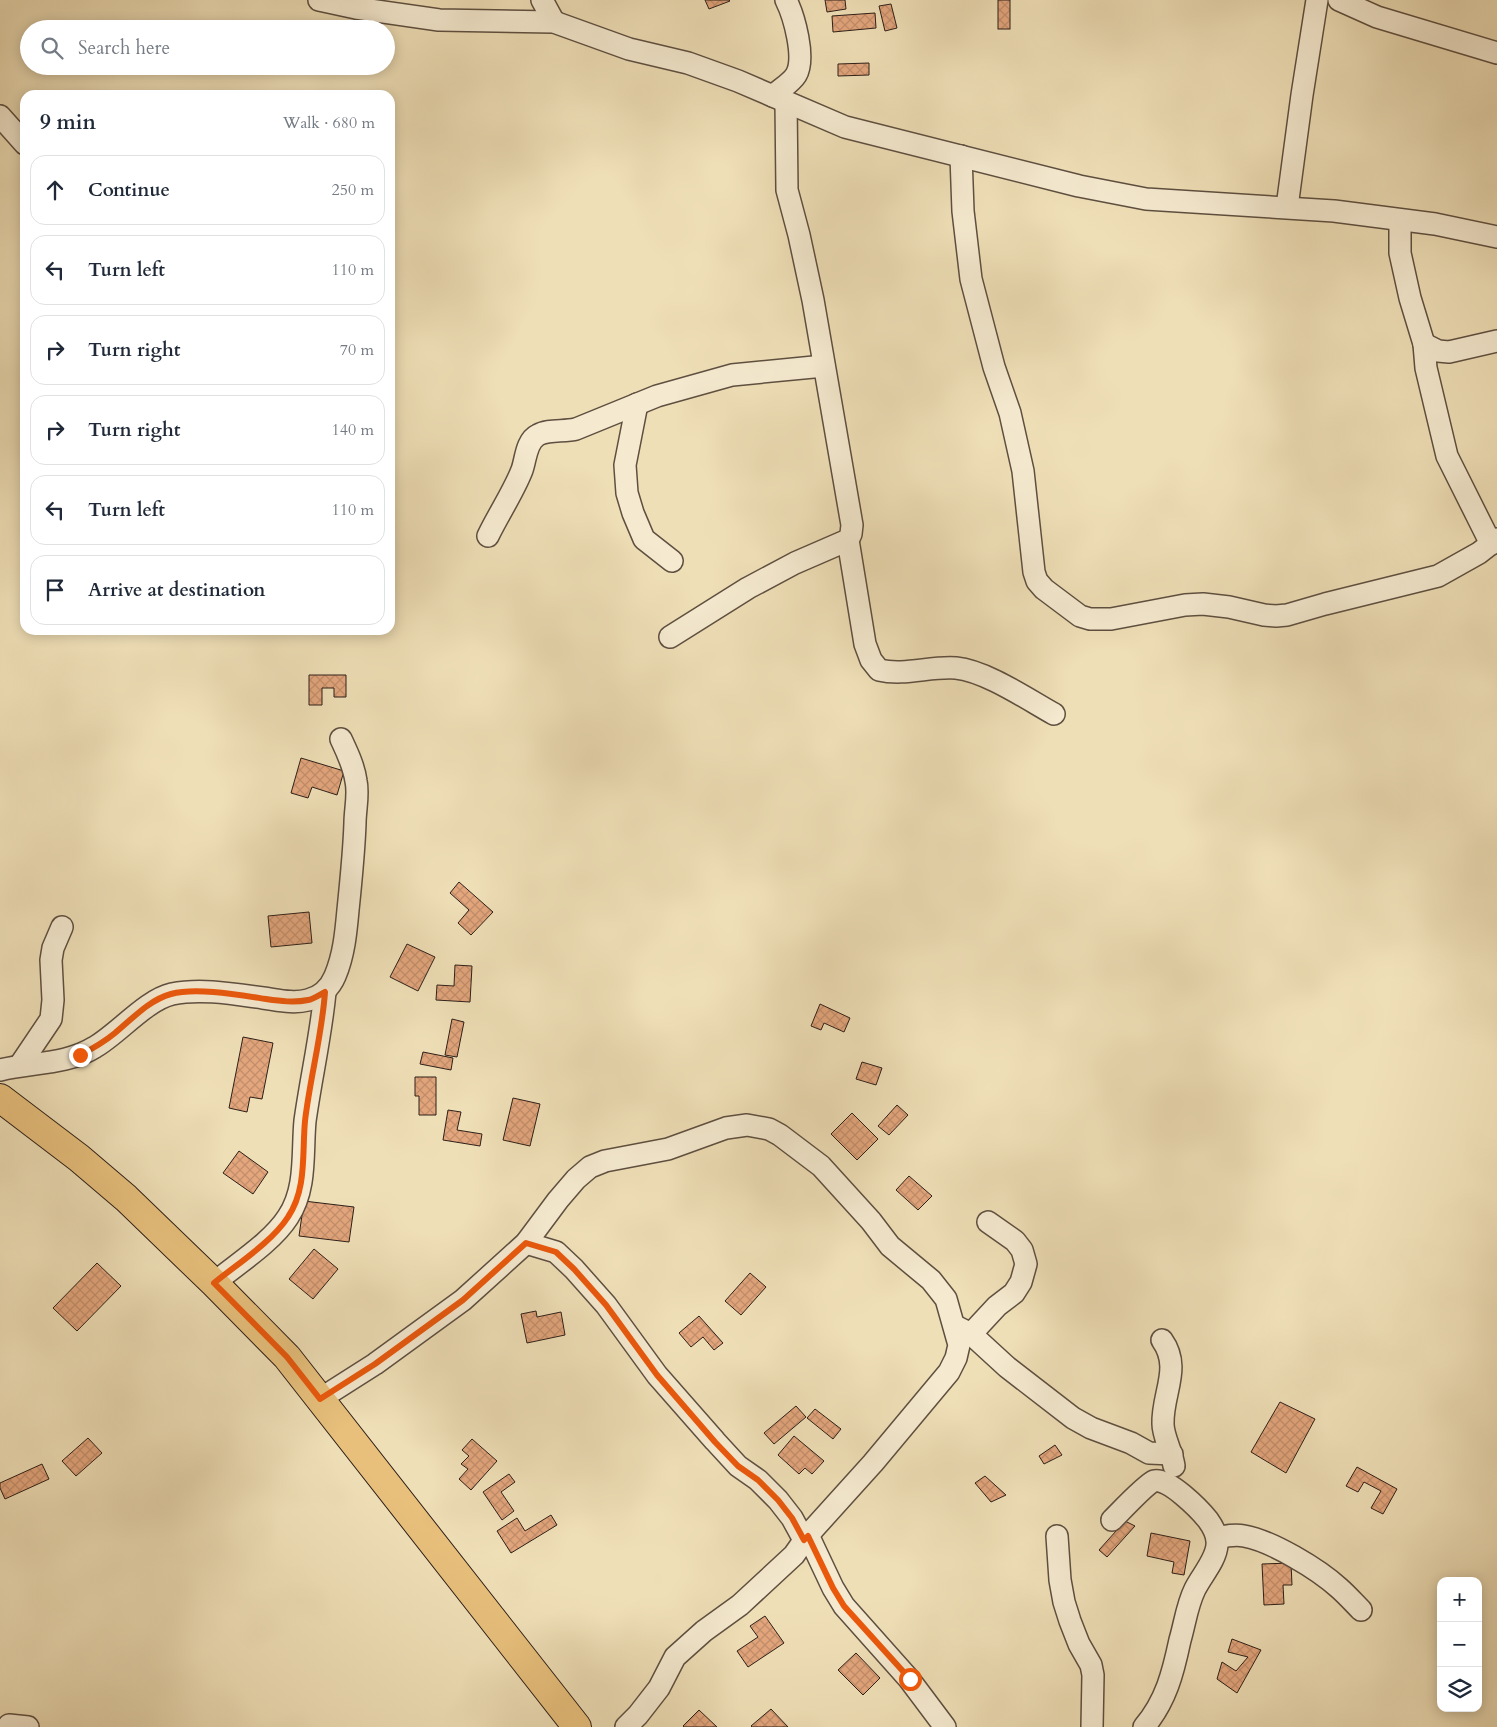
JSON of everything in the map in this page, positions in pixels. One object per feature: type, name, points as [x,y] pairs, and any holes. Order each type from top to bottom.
[{"type":"main road","points":[[0,1098],[79,1158],[126,1198],[287,1357],[576,1727]]},
{"type":"street","points":[[319,0],[356,8],[439,20],[554,22],[629,49],[688,63],[738,81],[846,127],[1079,186],[1146,199],[1287,207],[1435,224],[1497,237]]},
{"type":"street","points":[[542,0],[554,22]]},
{"type":"street","points":[[786,0],[798,33],[799,66],[796,76],[779,99],[787,190],[815,308],[852,524],[848,540],[865,644],[871,660],[879,670],[891,673],[938,668],[970,670],[1054,714]]},
{"type":"street","points":[[1287,207],[1317,0]]},
{"type":"street","points":[[1339,0],[1377,17],[1497,53]]},
{"type":"street","points":[[0,116],[20,138]]},
{"type":"street","points":[[961,156],[963,211],[971,279],[994,366],[1010,413],[1024,471],[1034,572],[1037,581],[1044,589],[1080,616],[1090,619],[1112,619],[1185,605],[1203,604],[1229,607],[1264,615],[1287,615],[1438,576],[1460,565],[1494,542],[1447,456],[1426,368],[1424,344],[1410,298],[1400,253],[1400,220]]},
{"type":"street","points":[[1424,344],[1438,351],[1449,352],[1497,341]]},
{"type":"street","points":[[488,536],[521,471],[531,441],[536,436],[546,432],[564,432],[576,429],[657,396],[732,375],[824,366]]},
{"type":"street","points":[[637,404],[625,465],[627,493],[632,513],[644,539],[672,561]]},
{"type":"street","points":[[670,637],[748,588],[795,563],[848,540]]},
{"type":"street","points":[[10,1068],[66,1060],[80,1055],[115,1033],[134,1016],[171,994],[195,992],[234,994],[288,1002],[309,1000],[325,992],[335,978],[344,944],[355,831],[357,782],[350,760],[340,739]]},
{"type":"street","points":[[10,1068],[51,1019],[53,1000],[51,960],[62,927]]},
{"type":"street","points":[[214,1283],[280,1229],[290,1215],[300,1182],[304,1158],[305,1122],[321,1029],[325,992]]},
{"type":"street","points":[[320,1399],[375,1364],[463,1300],[526,1243],[558,1200],[576,1179],[590,1167],[605,1161],[668,1148],[726,1128],[746,1125],[770,1129],[821,1166],[871,1221],[890,1246],[931,1280],[946,1299],[963,1330],[1073,1418],[1091,1428],[1132,1442],[1149,1453],[1172,1454]]},
{"type":"street","points":[[626,1727],[659,1688],[675,1657],[704,1630],[740,1605],[774,1575],[872,1463],[949,1372],[956,1358],[963,1330],[1014,1293],[1021,1282],[1026,1264],[1022,1250],[1015,1241],[988,1222]]},
{"type":"street","points":[[526,1243],[556,1252],[574,1269],[606,1305],[657,1375],[715,1442],[738,1466],[758,1480],[778,1500],[806,1538],[844,1606],[910,1679],[944,1727]]},
{"type":"street","points":[[1162,1340],[1172,1362],[1164,1408],[1163,1427],[1175,1469],[1175,1488]]},
{"type":"street","points":[[1112,1520],[1144,1487],[1155,1481],[1165,1482],[1175,1488],[1208,1520],[1217,1538],[1216,1552],[1188,1605],[1169,1684],[1156,1713],[1144,1727]]},
{"type":"street","points":[[1057,1536],[1060,1580],[1064,1602],[1079,1644],[1094,1675],[1092,1727]]},
{"type":"street","points":[[1217,1538],[1244,1536],[1267,1543],[1306,1564],[1338,1587],[1361,1610]]},
{"type":"building","points":[[705,0],[729,0],[730,1],[709,9]]},
{"type":"building","points":[[825,0],[845,0],[846,9],[827,12]]},
{"type":"building","points":[[998,0],[1010,0],[1010,29],[998,29]]},
{"type":"building","points":[[891,4],[897,28],[885,31],[879,6]]},
{"type":"building","points":[[875,13],[876,28],[833,32],[832,16]]},
{"type":"building","points":[[869,63],[869,75],[838,76],[838,64]]},
{"type":"building","points":[[309,675],[346,675],[346,697],[334,697],[334,688],[322,688],[322,705],[309,705]]},
{"type":"building","points":[[301,758],[344,771],[337,795],[312,787],[308,798],[291,793]]},
{"type":"building","points":[[459,882],[493,912],[471,935],[458,923],[469,910],[450,893]]},
{"type":"building","points":[[309,912],[312,943],[271,947],[268,916]]},
{"type":"building","points":[[407,944],[435,957],[418,991],[390,977]]},
{"type":"building","points":[[455,965],[472,966],[470,1002],[436,1000],[437,985],[454,986]]},
{"type":"building","points":[[820,1004],[850,1018],[844,1032],[824,1023],[821,1030],[811,1026]]},
{"type":"building","points":[[452,1019],[464,1022],[457,1057],[445,1055]]},
{"type":"building","points":[[243,1037],[273,1043],[262,1099],[250,1097],[247,1112],[229,1108]]},
{"type":"building","points":[[423,1052],[453,1058],[451,1070],[420,1064]]},
{"type":"building","points":[[862,1062],[882,1068],[876,1085],[856,1079]]},
{"type":"building","points":[[415,1077],[436,1077],[436,1115],[419,1115],[419,1096],[415,1096]]},
{"type":"building","points":[[513,1098],[540,1104],[530,1146],[503,1140]]},
{"type":"building","points":[[897,1105],[908,1115],[889,1135],[878,1126]]},
{"type":"building","points":[[448,1110],[461,1112],[457,1130],[482,1134],[480,1146],[443,1140]]},
{"type":"building","points":[[852,1113],[878,1139],[857,1160],[831,1134]]},
{"type":"building","points":[[239,1151],[268,1172],[253,1194],[223,1173]]},
{"type":"building","points":[[909,1176],[932,1196],[918,1210],[896,1190]]},
{"type":"building","points":[[304,1201],[354,1207],[349,1242],[299,1236]]},
{"type":"building","points":[[314,1249],[338,1269],[313,1299],[289,1279]]},
{"type":"building","points":[[97,1263],[121,1286],[77,1331],[53,1308]]},
{"type":"building","points":[[750,1273],[766,1287],[741,1315],[725,1301]]},
{"type":"building","points":[[536,1311],[537,1317],[561,1312],[565,1335],[527,1343],[521,1314]]},
{"type":"building","points":[[699,1316],[723,1343],[714,1350],[703,1337],[691,1347],[679,1333]]},
{"type":"building","points":[[1280,1402],[1315,1419],[1286,1473],[1251,1452]]},
{"type":"building","points":[[796,1406],[806,1417],[774,1444],[764,1433]]},
{"type":"building","points":[[815,1409],[841,1429],[833,1439],[807,1418]]},
{"type":"building","points":[[794,1436],[824,1461],[812,1474],[805,1468],[799,1474],[778,1455]]},
{"type":"building","points":[[88,1438],[102,1453],[76,1476],[62,1461]]},
{"type":"building","points":[[472,1439],[497,1461],[471,1490],[459,1479],[468,1469],[461,1464],[469,1456],[462,1450]]},
{"type":"building","points":[[1055,1445],[1062,1455],[1044,1464],[1039,1456]]},
{"type":"building","points":[[42,1464],[49,1479],[5,1499],[0,1483]]},
{"type":"building","points":[[1357,1467],[1397,1489],[1383,1514],[1371,1508],[1381,1491],[1364,1482],[1358,1492],[1346,1486]]},
{"type":"building","points":[[509,1474],[515,1482],[501,1492],[514,1511],[502,1520],[483,1492]]},
{"type":"building","points":[[985,1476],[1006,1495],[991,1502],[975,1483]]},
{"type":"building","points":[[551,1515],[557,1525],[511,1553],[497,1531],[517,1518],[525,1531]]},
{"type":"building","points":[[1125,1521],[1135,1526],[1107,1557],[1099,1550]]},
{"type":"building","points":[[1151,1533],[1190,1541],[1184,1575],[1172,1573],[1174,1562],[1147,1556]]},
{"type":"building","points":[[1291,1563],[1292,1585],[1283,1585],[1284,1604],[1264,1605],[1262,1564]]},
{"type":"building","points":[[765,1616],[784,1643],[748,1667],[737,1651],[758,1637],[750,1626]]},
{"type":"building","points":[[1232,1639],[1261,1650],[1237,1693],[1217,1679],[1222,1662],[1236,1671],[1248,1657],[1228,1652]]},
{"type":"building","points":[[856,1653],[880,1678],[863,1695],[838,1670]]},
{"type":"building","points":[[771,1709],[788,1727],[751,1726]]},
{"type":"building","points":[[699,1710],[717,1727],[684,1727]]},
{"type":"route","points":[[80,1055],[115,1033],[134,1016],[171,994],[195,992],[234,994],[288,1002],[309,1000],[325,992],[321,1029],[305,1122],[304,1158],[299,1190],[290,1215],[280,1229],[270,1238],[214,1283],[287,1357],[320,1399],[375,1364],[463,1300],[526,1243],[556,1252],[606,1305],[657,1375],[715,1442],[738,1466],[758,1480],[778,1500],[792,1518],[804,1540],[808,1536],[833,1588],[844,1606],[910,1679]]}]
